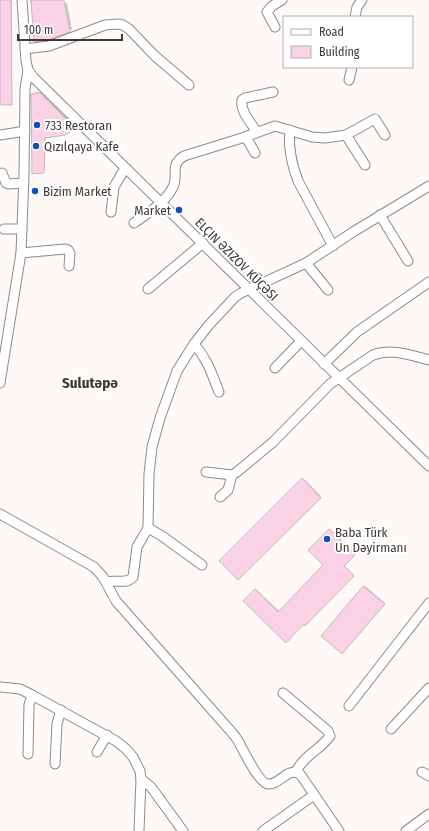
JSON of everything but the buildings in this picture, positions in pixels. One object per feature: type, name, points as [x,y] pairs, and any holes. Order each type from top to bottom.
[{"type":"street","points":[[0,383],[21,253],[24,183],[25,89],[28,70],[22,0]]},
{"type":"street","points":[[275,27],[267,12],[272,6],[282,0]]},
{"type":"street","points":[[355,16],[357,7],[362,0]]},
{"type":"street","points":[[25,49],[49,46],[105,25],[123,25],[129,29],[155,56],[189,85]]},
{"type":"street","points":[[349,80],[352,68]]},
{"type":"street","name":"ELÇIN ƏZIZOV KÜÇƏSI","points":[[28,70],[34,78],[300,341],[429,466]]},
{"type":"street","points":[[257,132],[244,113],[242,108],[242,100],[244,98],[273,92]]},
{"type":"street","points":[[134,223],[161,202],[174,186],[175,165],[179,159],[184,156],[246,137],[274,126],[318,138],[346,135],[375,119],[385,135]]},
{"type":"street","points":[[290,130],[290,144],[294,170],[333,246]]},
{"type":"street","points":[[0,135],[25,131]]},
{"type":"street","points":[[346,135],[366,165]]},
{"type":"street","points":[[246,137],[255,152]]},
{"type":"street","points":[[111,212],[114,188],[125,168]]},
{"type":"street","points":[[2,173],[6,183],[24,183]]},
{"type":"street","points":[[106,582],[116,580],[127,582],[133,577],[137,547],[148,528],[149,474],[152,447],[160,418],[177,371],[194,344],[208,326],[235,298],[248,289],[306,263],[380,215],[429,186]]},
{"type":"street","points":[[380,215],[408,261]]},
{"type":"street","points":[[4,229],[22,229]]},
{"type":"street","points":[[148,290],[202,243]]},
{"type":"street","points":[[21,253],[65,249],[70,253],[69,266]]},
{"type":"street","points":[[306,263],[328,290]]},
{"type":"street","points":[[324,364],[357,332],[429,282]]},
{"type":"street","points":[[275,368],[300,341]]},
{"type":"street","points":[[194,344],[204,355],[219,392]]},
{"type":"street","points":[[206,472],[232,475],[237,472],[273,442],[330,384],[372,355],[381,352],[399,352],[429,360]]},
{"type":"street","points":[[220,498],[228,490],[232,475]]},
{"type":"street","points":[[0,514],[94,567],[104,577],[116,601],[238,740],[246,756],[263,782],[269,784],[287,774],[296,772],[300,774],[339,831]]},
{"type":"street","points":[[148,528],[162,536],[202,565]]},
{"type":"street","points":[[349,706],[429,603]]},
{"type":"street","points":[[0,687],[20,689],[107,735],[126,749],[133,757],[140,771],[139,831]]},
{"type":"street","points":[[391,730],[429,688]]},
{"type":"street","points":[[283,693],[328,731],[330,736],[303,759],[296,772]]},
{"type":"street","points":[[28,754],[29,705],[32,695]]},
{"type":"street","points":[[55,764],[57,724],[61,710]]},
{"type":"street","points":[[97,752],[107,735]]},
{"type":"street","points":[[141,779],[151,787],[183,831]]},
{"type":"street","points":[[263,831],[314,795]]},
{"type":"street","points":[[406,831],[429,814]]},
{"type":"place","name":"733 Restoran","points":[[37,125]]},
{"type":"place","name":"Qızılqaya Kafe","points":[[36,146]]},
{"type":"place","name":"Bizim Market","points":[[35,191]]},
{"type":"place","name":"Market","points":[[179,210]]},
{"type":"place","name":"Baba Türk Un Dəyirmanı","points":[[327,539]]},
{"type":"district","name":"Sulutəpə","points":[[90,383]]}]
